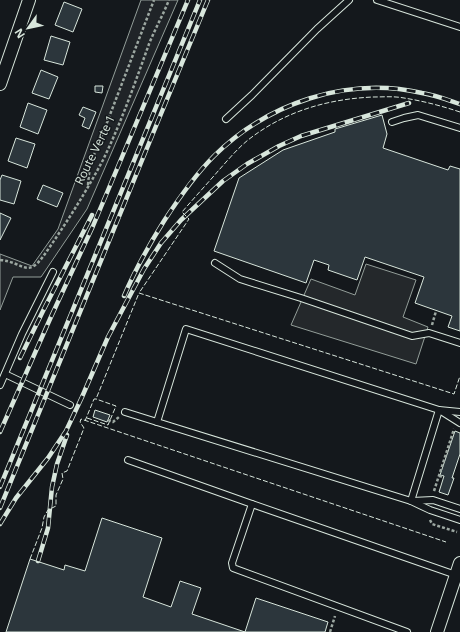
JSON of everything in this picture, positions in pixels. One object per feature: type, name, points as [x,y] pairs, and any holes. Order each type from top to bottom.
[{"type":"street","points":[[0,84],[29,0]]},
{"type":"street","points":[[436,632],[460,563]]},
{"type":"lane","points":[[226,119],[252,96],[317,29],[349,0]]},
{"type":"lane","points":[[377,0],[460,27]]},
{"type":"lane","points":[[392,122],[418,115],[460,128]]},
{"type":"lane","points":[[215,263],[240,279],[412,336],[429,333],[460,343]]},
{"type":"lane","points":[[0,385],[22,334],[53,272]]},
{"type":"lane","points":[[157,422],[186,329],[439,410],[460,412]]},
{"type":"lane","points":[[5,374],[70,405]]},
{"type":"lane","points":[[439,410],[457,424]]},
{"type":"lane","points":[[411,501],[439,410]]},
{"type":"lane","points":[[125,412],[411,501],[430,510],[460,520]]},
{"type":"lane","points":[[128,460],[456,575]]},
{"type":"lane","points":[[411,501],[433,500],[460,509]]},
{"type":"lane","points":[[252,504],[232,563],[233,568],[407,632]]},
{"type":"path","points":[[88,186],[91,160],[98,146],[154,0]]},
{"type":"path","name":"Route Verte 1","points":[[0,260],[8,261],[27,268],[34,267],[47,251],[102,161],[141,68],[153,35],[169,0]]},
{"type":"path","points":[[432,325],[436,311]]},
{"type":"path","points":[[433,494],[457,424]]},
{"type":"path","points":[[438,476],[444,478]]},
{"type":"path","points":[[330,632],[336,614]]},
{"type":"shaded area","points":[[141,0],[178,0],[87,209],[41,277],[13,277],[0,310],[0,254],[32,266],[58,229]]},
{"type":"shaded area","points":[[366,264],[416,280],[403,317],[428,327],[416,364],[291,325],[311,279],[355,295]]},
{"type":"building","points":[[64,2],[82,9],[73,32],[55,25]]},
{"type":"building","points":[[51,36],[70,42],[63,65],[44,60]]},
{"type":"building","points":[[41,70],[58,77],[49,99],[32,93]]},
{"type":"building","points":[[95,86],[103,86],[102,93],[95,92]]},
{"type":"building","points":[[28,103],[47,110],[38,134],[20,127]]},
{"type":"building","points":[[83,107],[96,112],[89,129],[82,126],[85,118],[79,115]]},
{"type":"building","points":[[382,115],[387,134],[383,148],[448,170],[450,166],[460,169],[460,331],[448,327],[452,316],[415,303],[424,277],[365,257],[357,280],[328,270],[329,265],[314,260],[306,283],[214,251],[239,178],[283,150],[335,132],[335,129]]},
{"type":"building","points":[[16,138],[35,144],[27,168],[8,161]]},
{"type":"building","points":[[2,175],[21,181],[14,204],[0,200],[0,180]]},
{"type":"building","points":[[43,185],[63,193],[57,207],[37,199]]},
{"type":"building","points":[[0,213],[11,218],[0,240]]},
{"type":"building","points":[[95,410],[110,415],[107,422],[93,417]]},
{"type":"building","points":[[455,431],[460,433],[460,454],[448,495],[439,492],[444,476],[440,475]]},
{"type":"building","points":[[102,518],[162,538],[143,597],[171,607],[180,581],[201,588],[192,614],[245,632],[6,632],[30,559],[64,570],[65,565],[85,571]]},
{"type":"building","points":[[256,598],[328,622],[325,632],[245,632]]},
{"type":"railway","points":[[0,432],[93,226],[188,0]]},
{"type":"railway","points":[[0,487],[200,0]]},
{"type":"railway","points":[[0,508],[208,0]]},
{"type":"railway","points":[[124,296],[153,239],[193,179],[214,156],[235,137],[259,121],[284,108],[310,98],[337,91],[365,88],[394,89],[422,93],[437,96],[460,104]]},
{"type":"railway","points":[[0,524],[16,498],[48,458],[66,431],[108,337],[144,269],[161,243],[181,220],[223,181],[247,164],[279,146],[301,136],[409,103]]},
{"type":"railway","points":[[20,358],[92,215]]},
{"type":"railway","points":[[38,561],[48,528],[52,487],[57,464],[67,435]]},
{"type":"fence","points":[[460,112],[411,99],[396,97],[373,97],[340,100],[323,104],[308,108],[277,121],[262,130],[240,147],[182,212],[189,219],[139,293],[454,394],[460,376]]},
{"type":"fence","points":[[85,421],[94,399],[96,399],[139,293]]},
{"type":"fence","points":[[87,418],[108,425],[116,406],[96,399]]},
{"type":"fence","points":[[30,559],[42,528],[44,517],[48,510],[56,506],[56,495],[63,479],[62,473],[67,471],[84,428],[80,422],[81,419],[446,542]]}]
